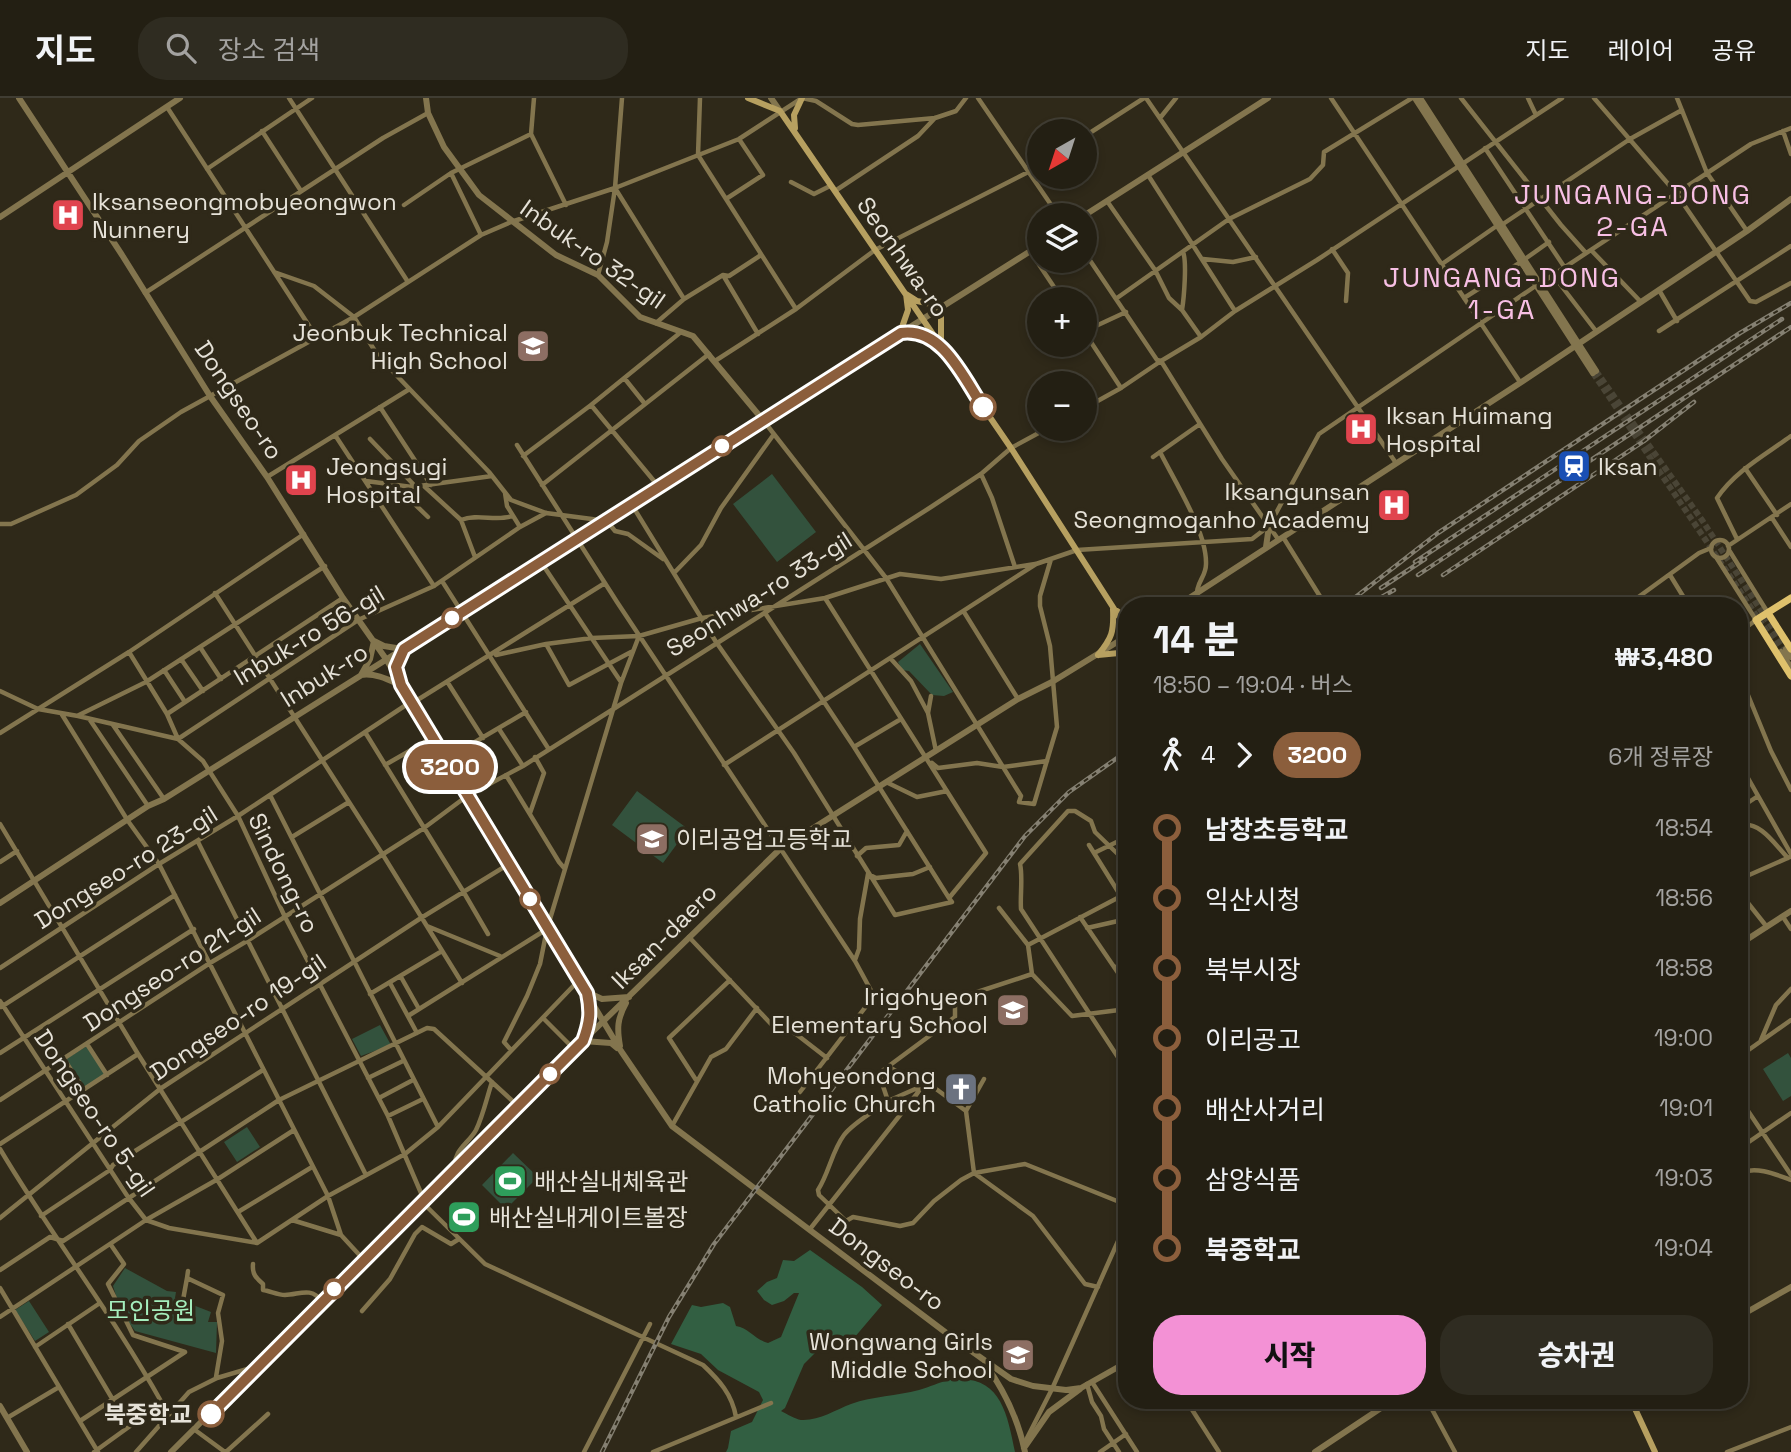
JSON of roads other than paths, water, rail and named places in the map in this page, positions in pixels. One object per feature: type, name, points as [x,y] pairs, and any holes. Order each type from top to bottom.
[{"type":"main road","points":[[748,98],[780,111]]},
{"type":"main road","points":[[798,137],[793,123],[802,98]]},
{"type":"main road","name":"Seonhwa-ro","points":[[780,111],[1011,448],[1118,615]]},
{"type":"main road","points":[[906,294],[917,301],[941,306],[941,345]]},
{"type":"main road","points":[[906,294],[908,310],[901,333],[922,333],[941,345]]},
{"type":"main road","points":[[1784,649],[1756,620],[1791,598]]},
{"type":"main road","points":[[1113,607],[1118,611]]},
{"type":"main road","points":[[1098,656],[1111,640],[1114,626],[1113,607]]},
{"type":"main road","points":[[1768,612],[1784,649],[1791,676]]},
{"type":"main road","points":[[1098,656],[1118,653]]},
{"type":"main road","points":[[1635,1409],[1655,1452]]},
{"type":"street","name":"Dongseo-ro","points":[[21,98],[211,396],[386,659],[621,1051],[672,1126],[1010,1379],[1052,1390],[1086,1385]]},
{"type":"street","points":[[0,217],[180,98]]},
{"type":"street","points":[[289,98],[408,282]]},
{"type":"street","points":[[207,169],[312,98]]},
{"type":"street","name":"Inbuk-ro 32-gil","points":[[426,98],[428,113],[444,147],[479,195],[556,256],[598,275],[640,317],[693,336],[762,420]]},
{"type":"street","points":[[534,98],[531,134],[566,205]]},
{"type":"street","points":[[598,275],[607,242],[615,188],[622,98]]},
{"type":"street","points":[[700,98],[698,155],[796,309]]},
{"type":"street","points":[[771,98],[780,111]]},
{"type":"street","points":[[792,98],[816,101],[852,124],[935,118],[956,111],[966,98]]},
{"type":"street","points":[[0,524],[11,524],[76,495],[117,465],[139,441],[181,412],[354,317],[481,235],[511,222],[615,188],[739,139],[802,98]]},
{"type":"street","points":[[978,98],[1027,168]]},
{"type":"street","points":[[1097,128],[1145,98],[1396,463]]},
{"type":"street","points":[[1160,118],[1176,98]]},
{"type":"street","points":[[1253,98],[1258,105]]},
{"type":"street","points":[[1097,207],[1268,98]]},
{"type":"street","points":[[1331,98],[1520,382]]},
{"type":"street","points":[[1117,298],[1230,219],[1310,179],[1323,165],[1324,152],[1416,98],[1595,372]]},
{"type":"street","points":[[1461,98],[1540,199],[1640,301]]},
{"type":"street","points":[[1528,98],[1536,115]]},
{"type":"street","points":[[1097,401],[1201,337],[1235,311],[1562,98]]},
{"type":"street","points":[[1594,98],[1676,193],[1750,301],[1756,302],[1791,283]]},
{"type":"street","points":[[1677,98],[1707,173],[1747,231]]},
{"type":"street","points":[[167,107],[317,338]]},
{"type":"street","points":[[1442,264],[1630,139],[1682,110]]},
{"type":"street","points":[[145,293],[335,169],[428,113]]},
{"type":"street","points":[[791,182],[814,194],[832,189],[918,136],[935,118]]},
{"type":"street","points":[[1266,547],[1269,526],[1319,433],[1751,144],[1791,128]]},
{"type":"street","points":[[262,131],[301,191]]},
{"type":"street","points":[[1783,131],[1791,154]]},
{"type":"street","points":[[404,205],[451,173],[531,134]]},
{"type":"street","points":[[726,199],[763,175],[739,139]]},
{"type":"street","points":[[1485,148],[1565,268]]},
{"type":"street","points":[[451,173],[481,235]]},
{"type":"street","points":[[715,361],[796,309],[876,250],[1027,174]]},
{"type":"street","points":[[1148,175],[1235,311]]},
{"type":"street","points":[[615,188],[684,299]]},
{"type":"street","points":[[1189,597],[1520,382],[1791,199]]},
{"type":"street","points":[[1107,201],[1155,270],[1169,298],[1182,310],[1201,337]]},
{"type":"street","points":[[1464,298],[1549,242]]},
{"type":"street","points":[[1659,331],[1791,246]]},
{"type":"street","points":[[1332,249],[1349,273],[1346,301]]},
{"type":"street","points":[[1182,310],[1185,296],[1183,252]]},
{"type":"street","name":"Inbuk-ro","points":[[0,903],[148,806],[164,799],[578,540],[1027,253]]},
{"type":"street","points":[[656,324],[684,299],[723,275],[729,276],[761,255]]},
{"type":"street","points":[[1203,259],[1233,262],[1256,257]]},
{"type":"street","points":[[1097,270],[1157,360],[1161,361],[1269,526],[1320,597]]},
{"type":"street","points":[[274,272],[314,285],[354,317],[379,356],[408,390],[492,476],[511,500],[546,513],[607,521],[615,531],[628,534],[667,562]]},
{"type":"street","points":[[723,275],[758,334]]},
{"type":"street","points":[[1553,275],[1597,331]]},
{"type":"street","points":[[1659,289],[1677,321]]},
{"type":"street","points":[[1097,326],[1126,312]]},
{"type":"street","points":[[523,456],[625,379],[681,332]]},
{"type":"street","points":[[1097,351],[1121,388]]},
{"type":"street","points":[[542,485],[709,354]]},
{"type":"street","points":[[625,379],[645,404]]},
{"type":"street","points":[[267,477],[408,390]]},
{"type":"street","points":[[591,405],[659,487]]},
{"type":"street","points":[[380,407],[431,485]]},
{"type":"street","points":[[762,420],[886,578],[1021,796],[1020,802],[1034,804],[1057,727],[1050,646],[1040,606],[1040,596],[1052,558]]},
{"type":"street","points":[[1153,457],[1200,424]]},
{"type":"street","points":[[674,573],[701,545],[721,508],[774,434]]},
{"type":"street","points":[[335,435],[434,586]]},
{"type":"street","points":[[1737,539],[1717,498],[1745,468],[1791,436]]},
{"type":"street","points":[[370,439],[416,486]]},
{"type":"street","name":"Seonhwa-ro 33-gil","points":[[467,796],[523,766],[765,613],[981,474],[1011,448],[1027,439]]},
{"type":"street","points":[[517,445],[639,636],[855,961],[874,996],[800,1091]]},
{"type":"street","points":[[1160,452],[1204,541],[1207,567],[1195,592],[1196,597]]},
{"type":"street","points":[[1745,468],[1791,547]]},
{"type":"street","points":[[981,474],[997,511],[1015,567]]},
{"type":"street","points":[[365,481],[396,486],[423,486],[492,476]]},
{"type":"street","points":[[396,486],[428,517]]},
{"type":"street","points":[[423,486],[461,520],[475,557]]},
{"type":"street","points":[[504,491],[507,506],[520,527]]},
{"type":"street","points":[[1716,557],[1724,557],[1737,539],[1791,504]]},
{"type":"street","points":[[632,505],[716,642],[777,730],[895,915],[952,902],[855,747],[765,613]]},
{"type":"street","name":"Inbuk-ro 56-gil","points":[[178,739],[358,620],[434,586],[520,527],[546,513]]},
{"type":"street","points":[[461,520],[473,516],[512,516]]},
{"type":"street","points":[[490,656],[546,644],[639,636],[702,618],[825,598],[900,574],[941,579],[1036,564],[1077,550],[1252,539],[1269,526]]},
{"type":"street","points":[[0,733],[129,652],[304,534]]},
{"type":"street","points":[[1639,597],[1720,541],[1728,548],[1768,612]]},
{"type":"street","points":[[1711,548],[1742,597]]},
{"type":"street","points":[[541,562],[621,683]]},
{"type":"street","points":[[724,765],[1036,564]]},
{"type":"street","points":[[78,716],[146,682],[325,566]]},
{"type":"street","points":[[1670,575],[1683,597]]},
{"type":"street","points":[[442,580],[548,748]]},
{"type":"street","name":"Dongseo-ro 23-gil","points":[[0,968],[406,705],[448,682],[605,583]]},
{"type":"street","points":[[215,593],[462,983]]},
{"type":"street","points":[[167,714],[344,598]]},
{"type":"street","points":[[825,598],[986,853],[949,898]]},
{"type":"street","points":[[1750,610],[1759,609],[1761,602]]},
{"type":"street","points":[[1748,607],[1756,620],[1748,626]]},
{"type":"street","points":[[964,612],[1018,699]]},
{"type":"street","points":[[511,1050],[503,1042],[540,964],[547,929],[621,683],[639,636]]},
{"type":"street","points":[[361,675],[370,659],[374,641],[390,648],[404,649],[396,667],[401,685]]},
{"type":"street","name":"Iksan-daero","points":[[171,1452],[574,1049],[780,849],[1018,699],[1098,656],[1118,642]]},
{"type":"street","points":[[546,644],[569,685],[633,650]]},
{"type":"street","points":[[200,647],[221,679]]},
{"type":"street","points":[[1784,649],[1791,657]]},
{"type":"street","points":[[1784,649],[1791,668]]},
{"type":"street","points":[[129,652],[167,714],[178,739]]},
{"type":"street","points":[[181,659],[203,691]]},
{"type":"street","points":[[891,659],[911,681],[928,713],[936,751]]},
{"type":"street","points":[[164,670],[185,702]]},
{"type":"street","points":[[361,675],[384,677],[401,685]]},
{"type":"street","points":[[448,682],[483,738]]},
{"type":"street","points":[[0,691],[38,709],[178,739]]},
{"type":"street","points":[[1748,695],[1771,751],[1791,790]]},
{"type":"street","points":[[928,713],[931,696]]},
{"type":"street","points":[[446,760],[526,712]]},
{"type":"street","points":[[61,713],[128,821],[159,864],[328,1196],[341,1235],[364,1260]]},
{"type":"street","points":[[89,718],[148,806]]},
{"type":"street","points":[[855,747],[901,719]]},
{"type":"street","points":[[113,724],[164,799]]},
{"type":"street","points":[[499,729],[523,766]]},
{"type":"street","points":[[365,732],[488,934]]},
{"type":"street","points":[[385,765],[432,738]]},
{"type":"street","name":"Sindong-ro","points":[[178,739],[210,769],[238,816],[285,917],[388,1116],[423,1201]]},
{"type":"street","points":[[529,813],[544,773],[535,757]]},
{"type":"street","points":[[926,757],[938,768],[978,763],[1003,766],[1047,761]]},
{"type":"street","points":[[506,775],[559,862],[566,869]]},
{"type":"street","points":[[1748,778],[1790,856]]},
{"type":"street","points":[[886,782],[917,797],[947,791]]},
{"type":"street","points":[[270,795],[352,962],[438,1127]]},
{"type":"street","name":"Dongseo-ro 21-gil","points":[[0,1100],[210,963],[383,855],[467,796]]},
{"type":"street","points":[[1748,803],[1758,796]]},
{"type":"street","points":[[292,838],[349,802]]},
{"type":"street","points":[[1118,853],[1095,832],[1091,821],[1082,814],[1068,811],[1020,864],[1022,872],[1019,884],[1021,909],[1118,1057]]},
{"type":"street","points":[[0,824],[138,1054],[257,1243],[328,1196],[404,1155],[438,1127],[579,979]]},
{"type":"street","points":[[1748,826],[1770,837],[1790,856]]},
{"type":"street","points":[[857,856],[866,848],[899,845],[907,831]]},
{"type":"street","points":[[1094,853],[1118,841]]},
{"type":"street","points":[[198,842],[366,1176]]},
{"type":"street","points":[[1089,845],[1118,886]]},
{"type":"street","points":[[0,862],[17,851]]},
{"type":"street","points":[[1748,874],[1790,856]]},
{"type":"street","name":"Dongseo-ro 19-gil","points":[[0,1218],[160,1089],[352,962],[509,864]]},
{"type":"street","points":[[868,874],[876,878],[913,874],[930,867]]},
{"type":"street","points":[[855,961],[859,949],[860,919],[868,874]]},
{"type":"street","points":[[1,1005],[175,895]]},
{"type":"street","points":[[1028,945],[1118,898]]},
{"type":"street","points":[[1748,903],[1767,927]]},
{"type":"street","points":[[999,908],[1028,945],[1032,974],[1063,1004],[1067,1013],[1072,1016],[1118,1010]]},
{"type":"street","points":[[1748,939],[1791,911]]},
{"type":"street","points":[[1783,916],[1791,929]]},
{"type":"street","points":[[1080,917],[1118,973]]},
{"type":"street","points":[[1087,928],[1118,921]]},
{"type":"street","points":[[426,926],[501,957]]},
{"type":"street","points":[[0,1053],[194,929]]},
{"type":"street","points":[[408,1016],[547,929]]},
{"type":"street","points":[[689,937],[772,1025],[796,1034],[827,1058]]},
{"type":"street","points":[[370,994],[442,951]]},
{"type":"street","points":[[1114,967],[1118,967]]},
{"type":"street","points":[[888,1101],[880,1077],[883,1071],[955,1017],[955,1002],[959,998],[1032,974]]},
{"type":"street","points":[[401,977],[419,1009]]},
{"type":"street","points":[[696,1080],[669,1038],[730,980]]},
{"type":"street","points":[[390,983],[417,1032]]},
{"type":"street","points":[[1761,1041],[1776,1005],[1791,989]]},
{"type":"street","points":[[587,993],[602,999],[629,997]]},
{"type":"street","points":[[587,993],[592,1014],[583,1041],[611,1043],[621,1051]]},
{"type":"street","points":[[621,1051],[618,1018],[629,997]]},
{"type":"street","name":"Dongseo-ro 5-gil","points":[[1,1005],[146,1220],[169,1228],[257,1243]]},
{"type":"street","points":[[672,1126],[711,1058],[726,1049],[757,1008]]},
{"type":"street","points":[[543,1018],[574,1049]]},
{"type":"street","points":[[1748,1050],[1791,1020]]},
{"type":"street","points":[[0,1270],[50,1237],[63,1241],[279,1100],[427,1028],[434,1028],[518,1106]]},
{"type":"street","points":[[87,1044],[107,1075]]},
{"type":"street","points":[[138,1054],[0,1146],[27,1195],[100,1303],[162,1403],[172,1411]]},
{"type":"street","points":[[64,1059],[84,1090]]},
{"type":"street","points":[[368,1078],[403,1060]]},
{"type":"street","points":[[889,1067],[923,1086]]},
{"type":"street","points":[[41,1216],[113,1166],[263,1070]]},
{"type":"street","points":[[984,1079],[966,1111],[974,1173],[1033,1216],[1085,1284],[1098,1287]]},
{"type":"street","points":[[379,1098],[413,1080]]},
{"type":"street","name":"Iksan-daero","points":[[455,1169],[454,1161],[466,1140],[475,1133],[492,1082]]},
{"type":"street","points":[[810,1229],[923,1086]]},
{"type":"street","points":[[966,1111],[932,1086],[923,1086],[888,1101],[845,1135],[818,1190],[819,1195],[846,1221],[853,1217],[900,1226],[913,1223],[934,1201],[974,1173],[1025,1164],[1118,1201]]},
{"type":"street","points":[[388,1116],[423,1099]]},
{"type":"street","points":[[1748,1111],[1791,1175]]},
{"type":"street","points":[[1748,1142],[1791,1113]]},
{"type":"street","points":[[0,1317],[146,1220],[218,1179],[294,1130]]},
{"type":"street","points":[[238,1212],[312,1167]]},
{"type":"street","points":[[1748,1171],[1773,1173],[1791,1180]]},
{"type":"street","points":[[423,1201],[485,1264],[703,1365],[733,1400],[736,1417]]},
{"type":"street","points":[[291,1220],[341,1235]]},
{"type":"street","points":[[362,1311],[380,1293],[415,1234],[422,1227],[451,1244],[459,1239]]},
{"type":"street","points":[[1025,1450],[1025,1440],[1052,1390],[1118,1241]]},
{"type":"street","points":[[80,1421],[186,1352],[133,1335],[108,1284],[124,1264],[111,1245]]},
{"type":"street","points":[[253,1264],[252,1270],[263,1290],[286,1295],[299,1291],[318,1296],[322,1301]]},
{"type":"street","points":[[183,1300],[188,1271]]},
{"type":"street","points":[[187,1279],[223,1295],[218,1313],[222,1341],[216,1378]]},
{"type":"street","points":[[1748,1311],[1791,1287]]},
{"type":"street","points":[[0,1288],[96,1451],[162,1403]]},
{"type":"street","points":[[35,1347],[100,1303]]},
{"type":"street","points":[[111,1320],[121,1314]]},
{"type":"street","points":[[68,1324],[113,1399]]},
{"type":"street","points":[[584,1452],[650,1324]]},
{"type":"street","points":[[982,1359],[1000,1384],[1012,1408],[1025,1450]]},
{"type":"street","points":[[136,1452],[189,1392],[216,1378],[259,1365]]},
{"type":"street","points":[[1025,1450],[1049,1412],[1086,1385],[1118,1369]]},
{"type":"street","points":[[1086,1385],[1126,1434],[1137,1452]]},
{"type":"street","points":[[1086,1385],[1101,1416],[1104,1429],[1119,1452]]},
{"type":"street","points":[[7,1419],[59,1387]]},
{"type":"street","points":[[653,1452],[771,1403]]},
{"type":"street","points":[[0,1406],[27,1452]]},
{"type":"street","points":[[1192,1409],[1219,1452]]},
{"type":"street","points":[[1315,1452],[1380,1409]]},
{"type":"street","points":[[1432,1409],[1455,1452]]},
{"type":"street","points":[[195,1430],[226,1452],[268,1413]]},
{"type":"street","points":[[1727,1452],[1791,1427]]},
{"type":"street","points":[[1100,1452],[1126,1434]]},
{"type":"tunnel","points":[[1596,371],[1702,520],[1786,649]]},
{"type":"tunnel","points":[[1593,373],[1744,597]]},
{"type":"tunnel","points":[[1748,603],[1781,652]]},
{"type":"railway","points":[[1356,597],[1438,533],[1740,333],[1791,303]]},
{"type":"railway","points":[[1415,562],[1782,319]]},
{"type":"railway","points":[[1418,575],[1791,327]]},
{"type":"railway","points":[[1443,575],[1644,441],[1694,402]]},
{"type":"railway","points":[[1381,588],[1425,559]]},
{"type":"railway","points":[[1382,597],[1394,590]]},
{"type":"railway","points":[[602,1452],[669,1317],[714,1244],[1025,836],[1069,792],[1118,757]]},
{"type":"place","name":"Iksanseongmobyeongwon Nunnery","points":[[68,215]]},
{"type":"place","name":"Jeonbuk Technical High School","points":[[533,346]]},
{"type":"place","name":"Iksan Huimang Hospital","points":[[1361,429]]},
{"type":"place","name":"Iksan","points":[[1574,466]]},
{"type":"place","name":"Jeongsugi Hospital","points":[[301,480]]},
{"type":"place","name":"Iksangunsan Seongmoganho Academy","points":[[1394,505]]},
{"type":"place","name":"이리공업고등학교","points":[[652,839]]},
{"type":"place","name":"Irigohyeon Elementary School","points":[[1013,1010]]},
{"type":"place","name":"Mohyeondong Catholic Church","points":[[961,1089]]},
{"type":"place","name":"배산실내체육관","points":[[510,1181]]},
{"type":"place","name":"배산실내게이트볼장","points":[[464,1217]]},
{"type":"place","name":"Wongwang Girls Middle School","points":[[1018,1355]]},
{"type":"place","name":"북중학교","points":[[211,1414]]},
{"type":"district","name":"JUNGANG-DONG 2-GA","points":[[1633,210]]},
{"type":"district","name":"JUNGANG-DONG 1-GA","points":[[1502,293]]},
{"type":"park label","name":"모인공원","points":[[151,1310]]}]
